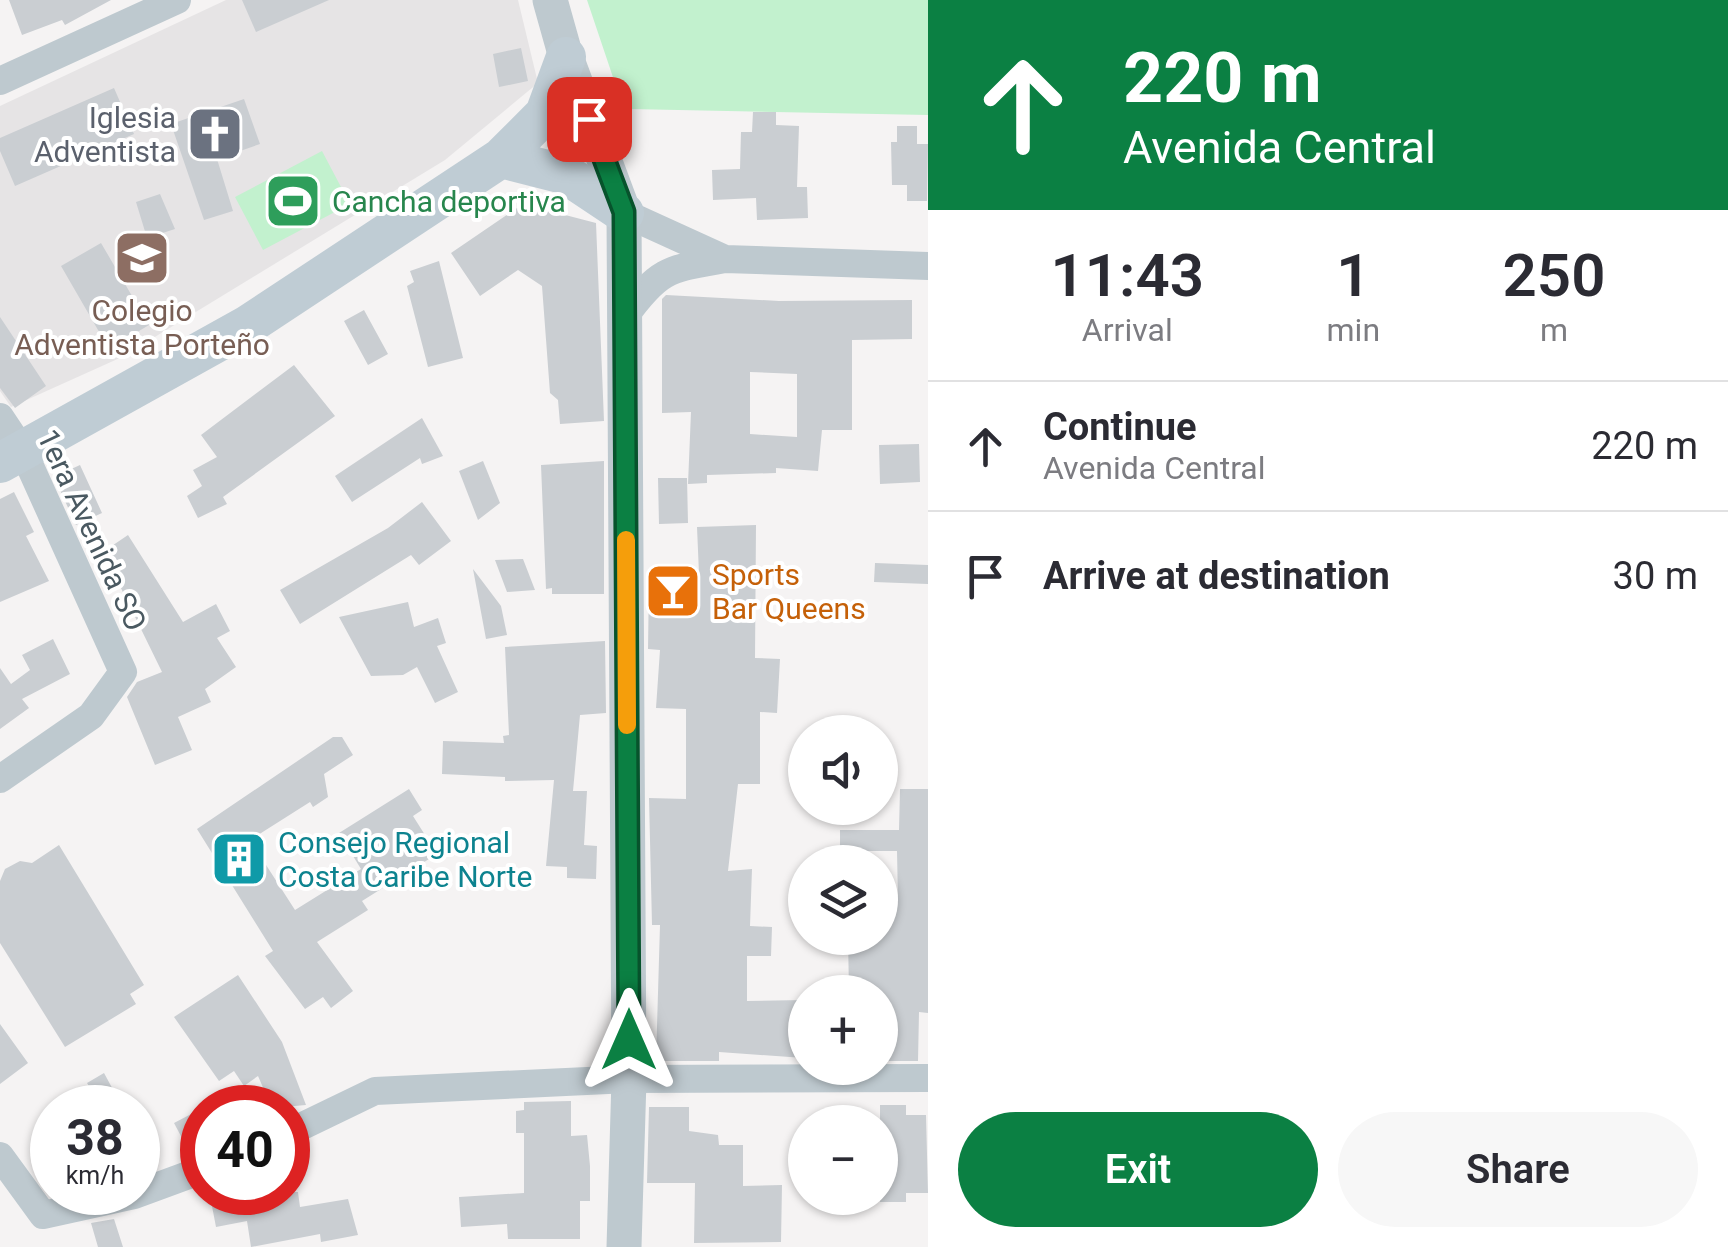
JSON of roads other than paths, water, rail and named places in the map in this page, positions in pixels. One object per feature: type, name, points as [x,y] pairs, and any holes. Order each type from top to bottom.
[{"type":"main road","points":[[12,458],[248,325],[501,158],[544,114],[566,57]]},
{"type":"main road","points":[[501,158],[567,175],[624,212]]},
{"type":"street","points":[[0,81],[177,0]]},
{"type":"street","points":[[550,0],[566,57],[624,212],[629,1078],[624,1247]]},
{"type":"street","points":[[624,212],[725,259]]},
{"type":"street","points":[[625,316],[647,286],[670,268],[725,259],[928,266]]},
{"type":"street","name":"1era Avenida SO","points":[[0,417],[12,458],[123,672],[91,716],[0,779]]},
{"type":"street","points":[[310,1121],[375,1090],[629,1078],[928,1078]]},
{"type":"street","points":[[0,1156],[43,1215],[134,1195],[180,1178]]},
{"type":"place","name":"Iglesia Adventista","points":[[215,134]]},
{"type":"place","name":"Cancha deportiva","points":[[293,201]]},
{"type":"place","name":"Colegio Adventista Porteño","points":[[142,258]]},
{"type":"place","name":"Sports Bar Queens","points":[[673,591]]},
{"type":"place","name":"Consejo Regional Costa Caribe Norte","points":[[239,859]]}]
